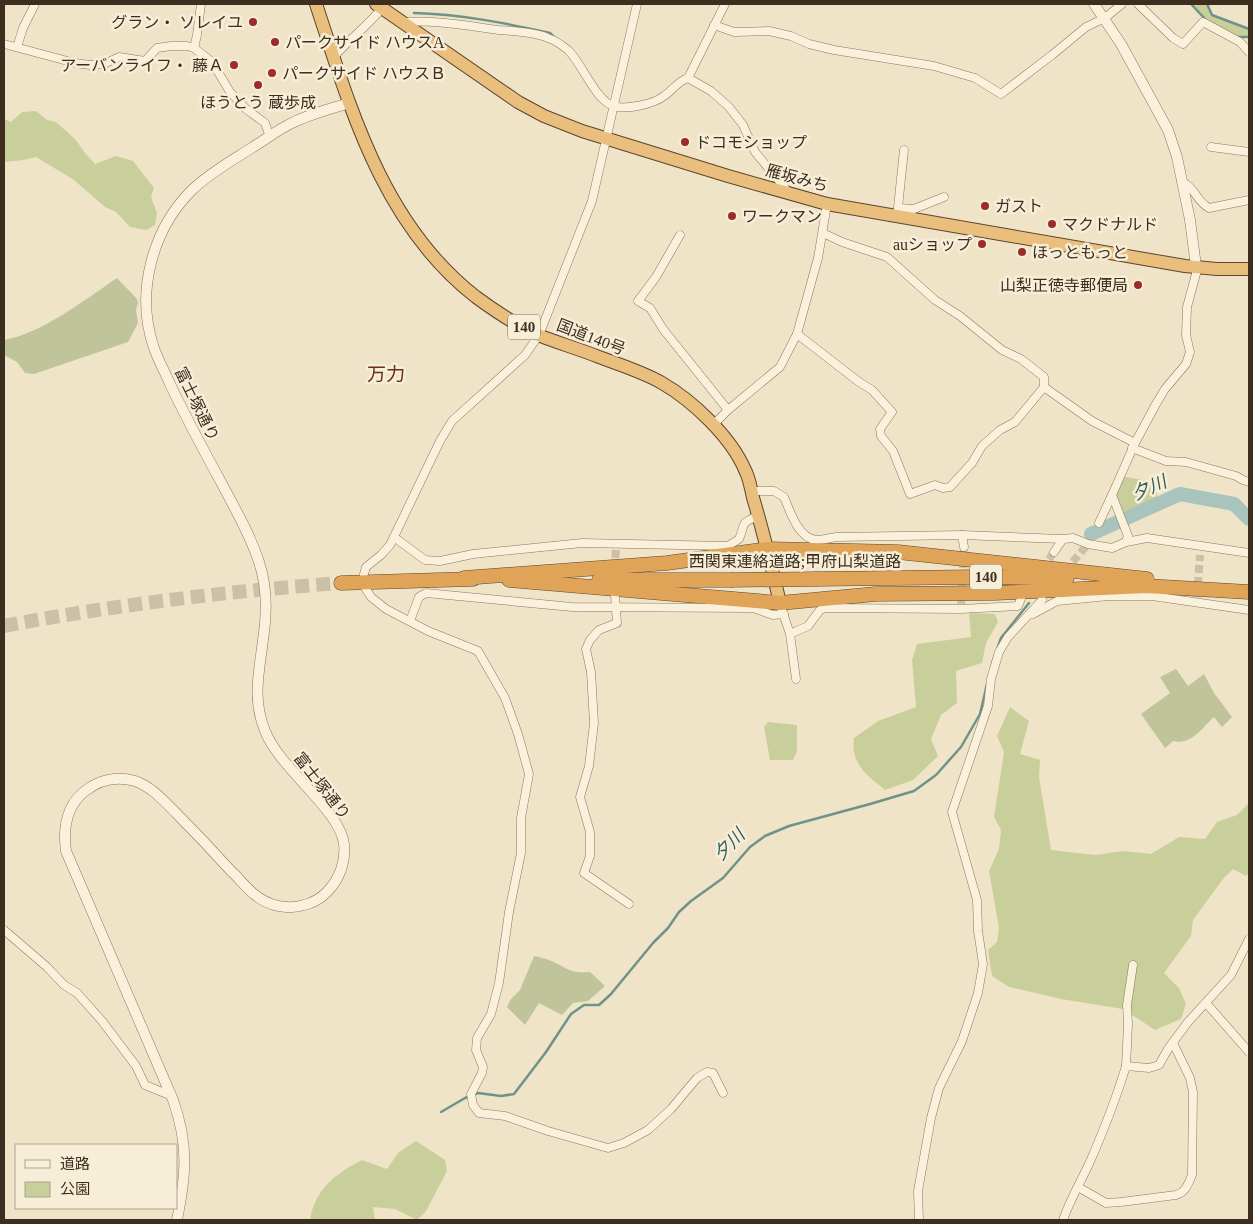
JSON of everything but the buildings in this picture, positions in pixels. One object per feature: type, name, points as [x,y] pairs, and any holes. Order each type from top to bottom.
[{"type":"highway","name":"国道140号","points":[[317,5],[348,103],[375,166],[392,198],[418,239],[453,276],[475,296],[500,314],[539,335],[662,383],[687,401],[713,425],[731,447],[746,470],[782,608]]},
{"type":"highway","name":"雁坂みち","points":[[379,6],[486,82],[518,102],[544,116],[607,139],[828,204],[898,212],[1196,266],[1249,269]]},
{"type":"highway","points":[[464,578],[667,563],[768,549],[898,552],[1155,580]]},
{"type":"highway","name":"西関東連絡道路;甲府山梨道路","points":[[341,583],[464,578],[509,580],[731,580],[976,577],[1155,580],[1249,591]]},
{"type":"highway","points":[[509,580],[782,608],[876,594],[995,593],[1146,586],[1249,591]]},
{"type":"street","points":[[17,47],[23,28],[35,4]]},
{"type":"street","points":[[194,48],[201,4]]},
{"type":"street","points":[[364,574],[366,567],[390,545],[452,421],[525,354],[539,335],[592,201],[637,4]]},
{"type":"street","points":[[404,22],[432,21],[548,37],[567,50],[579,64],[599,96],[614,107],[638,106],[663,98],[682,80],[688,78],[725,4]]},
{"type":"street","points":[[1094,4],[1104,18],[1168,130],[1177,157],[1190,220],[1196,266],[1196,274],[1187,307],[1186,335],[1190,352],[1186,364],[1165,390],[1134,446],[1099,523]]},
{"type":"street","points":[[714,26],[734,32],[769,31],[834,50],[934,66],[975,78],[1001,94],[1086,26],[1104,18],[1122,4]]},
{"type":"street","points":[[1138,4],[1173,38],[1183,44],[1202,22],[1240,42],[1249,52]]},
{"type":"street","points":[[334,57],[347,42],[376,16],[379,6]]},
{"type":"street","points":[[4,44],[75,63],[90,65],[104,64],[119,57],[145,61],[157,48],[171,46],[194,48],[212,62],[230,92],[246,109],[265,123],[270,137]]},
{"type":"street","points":[[688,78],[711,91],[729,107],[743,125],[755,152],[790,194]]},
{"type":"street","name":"富士塚通り","points":[[177,1220],[185,1172],[183,1133],[172,1096],[66,851],[64,829],[72,805],[80,795],[92,786],[108,780],[118,778],[133,780],[146,786],[193,829],[254,895],[278,906],[294,908],[308,904],[320,898],[330,889],[340,876],[344,843],[337,824],[281,758],[264,729],[256,685],[266,611],[259,563],[248,533],[184,414],[154,349],[147,316],[148,277],[151,258],[168,222],[191,190],[206,178],[291,123],[348,103]]},
{"type":"street","points":[[1211,147],[1249,152]]},
{"type":"street","points":[[904,150],[898,212],[914,209],[944,197]]},
{"type":"street","points":[[1181,180],[1189,185],[1203,205],[1209,208],[1249,200]]},
{"type":"street","points":[[713,425],[728,410],[780,367],[797,334],[823,233],[828,204]]},
{"type":"street","points":[[797,334],[872,390],[892,412],[880,429],[882,436],[893,451],[910,494],[935,485],[943,488],[950,487],[972,463],[982,446],[1000,430],[1015,422],[1044,387],[1044,377],[1022,359],[1002,350],[960,316],[935,300],[887,257],[842,242],[823,233]]},
{"type":"street","points":[[680,235],[656,278],[638,301],[650,308],[663,329],[728,410]]},
{"type":"street","points":[[1044,387],[1092,422],[1134,446],[1166,461],[1186,462],[1236,476],[1249,482]]},
{"type":"street","points":[[751,491],[774,491],[784,497],[802,534],[816,540],[836,537],[962,535],[1073,538],[1088,544],[1112,548],[1126,542],[1146,538],[1249,553]]},
{"type":"street","points":[[1112,494],[1128,536],[1126,542]]},
{"type":"street","points":[[394,537],[425,560],[440,561],[473,554],[582,544],[728,546],[739,539],[742,526],[746,521],[758,516]]},
{"type":"street","points":[[962,535],[964,547]]},
{"type":"street","points":[[1054,552],[1064,539]]},
{"type":"street","points":[[1199,546],[1200,555]]},
{"type":"street","points":[[364,586],[371,598],[386,609],[428,631],[478,651],[505,698],[518,734],[529,774],[521,818],[521,853],[499,983],[491,1014],[477,1038],[476,1050],[483,1066],[482,1073],[471,1094],[473,1105],[479,1113],[505,1116],[548,1131],[608,1148],[624,1143],[648,1130],[670,1109],[697,1078],[707,1072],[713,1073],[723,1093]]},
{"type":"street","points":[[410,621],[419,597],[426,593],[572,607],[753,608],[773,616],[782,608],[790,634],[796,679]]},
{"type":"street","points":[[615,595],[617,623],[599,630],[590,640],[586,649],[591,672],[594,723],[589,766],[580,797],[590,832],[590,856],[584,873],[629,904]]},
{"type":"street","points":[[790,634],[808,626],[820,610],[825,608],[1018,606],[1022,596]]},
{"type":"street","points":[[1026,617],[1057,601],[1108,596],[1152,596],[1196,600],[1249,610]]},
{"type":"street","points":[[919,1220],[918,1191],[931,1118],[939,1088],[962,1041],[978,993],[983,964],[976,900],[952,812],[988,706],[991,679],[999,652],[1008,636],[1042,600]]},
{"type":"street","points":[[4,930],[47,967],[64,985],[78,993],[136,1066],[145,1085],[172,1096]]},
{"type":"street","points":[[1126,1066],[1149,1068],[1158,1065],[1188,1022],[1230,975],[1249,939]]},
{"type":"street","points":[[1063,1220],[1071,1197],[1078,1187],[1100,1138],[1126,1066],[1127,1005],[1133,964]]},
{"type":"street","points":[[1206,1003],[1249,1052]]},
{"type":"street","points":[[1078,1187],[1106,1203],[1176,1195],[1182,1193],[1188,1184],[1192,1175],[1193,1092],[1190,1078],[1173,1043]]},
{"type":"green space","points":[[1191,4],[1207,4],[1212,15],[1249,29],[1249,37],[1240,38],[1206,20]]},
{"type":"green space","points":[[36,111],[47,120],[56,122],[75,139],[95,164],[116,156],[133,161],[154,188],[151,197],[157,213],[155,225],[146,230],[130,227],[116,212],[105,207],[74,180],[36,157],[4,162],[4,119],[11,122],[22,112]]},
{"type":"green space","points":[[117,278],[137,299],[138,303],[136,310],[138,323],[128,342],[34,374],[25,373],[17,362],[4,355],[4,340],[33,331],[48,323]]},
{"type":"green space","points":[[1120,476],[1144,480],[1148,485],[1157,489],[1157,498],[1120,513],[1112,495]]},
{"type":"green space","points":[[969,613],[995,614],[998,622],[986,643],[982,663],[956,671],[957,703],[941,715],[931,739],[938,756],[913,780],[885,790],[866,774],[857,762],[853,747],[854,738],[878,721],[916,707],[912,660],[917,644],[971,637]]},
{"type":"green space","points":[[1176,669],[1188,686],[1204,674],[1214,693],[1232,717],[1222,727],[1214,717],[1196,735],[1186,741],[1173,741],[1165,748],[1141,714],[1170,693],[1160,677]]},
{"type":"green space","points":[[1010,707],[1029,721],[1020,754],[1040,760],[1039,777],[1051,850],[1095,855],[1124,851],[1151,854],[1179,837],[1205,839],[1217,822],[1237,815],[1249,803],[1249,873],[1246,876],[1233,869],[1223,879],[1193,920],[1191,936],[1164,973],[1179,988],[1186,1004],[1181,1019],[1155,1030],[1123,1009],[1061,999],[1009,987],[992,976],[988,950],[997,942],[999,928],[989,871],[999,849],[1001,830],[994,817],[1004,752],[997,736]]},
{"type":"green space","points":[[768,722],[797,725],[797,751],[793,760],[770,760],[764,727]]},
{"type":"green space","points":[[534,956],[549,960],[572,971],[590,972],[605,986],[588,1001],[573,1003],[562,1015],[539,1003],[525,1025],[507,1007],[511,999],[520,990]]},
{"type":"green space","points":[[416,1141],[445,1160],[447,1171],[426,1211],[417,1220],[395,1209],[373,1207],[375,1220],[310,1220],[316,1200],[322,1191],[343,1171],[362,1160],[387,1169],[399,1152]]},
{"type":"waterway","points":[[1191,4],[1207,21]]},
{"type":"waterway","points":[[1207,4],[1212,15],[1249,29]]},
{"type":"waterway","points":[[414,13],[482,20],[550,33],[554,37]]},
{"type":"waterway","points":[[1238,37],[1249,37]]},
{"type":"waterway","name":"夕川","points":[[1091,534],[1180,494],[1234,504],[1249,519]]},
{"type":"waterway","name":"夕川","points":[[992,664],[1001,638],[1029,603]]},
{"type":"waterway","name":"夕川","points":[[441,1112],[478,1093],[501,1096],[514,1094],[546,1052],[571,1014],[584,1005],[599,1005],[611,994],[653,943],[668,928],[679,912],[723,878],[750,847],[765,836],[789,826],[914,791],[936,775],[961,747],[980,714],[987,684]]},
{"type":"tunnel","points":[[615,570],[616,544]]},
{"type":"tunnel","points":[[1065,571],[1088,544]]},
{"type":"tunnel","points":[[961,604],[964,547]]},
{"type":"tunnel","points":[[1042,569],[1054,552]]},
{"type":"tunnel","points":[[1197,597],[1200,555]]},
{"type":"tunnel","points":[[4,626],[172,600],[256,590],[341,583]]},
{"type":"place","name":"グラン・ ソレイユ","points":[[253,22]]},
{"type":"place","name":"パークサイド ハウスA","points":[[275,42]]},
{"type":"place","name":"アーバンライフ・ 藤Ａ","points":[[234,65]]},
{"type":"place","name":"パークサイド ハウスＢ","points":[[272,73]]},
{"type":"place","name":"ほうとう 蔵歩成","points":[[258,85]]},
{"type":"place","name":"ドコモショップ","points":[[685,142]]},
{"type":"place","name":"ガスト","points":[[985,206]]},
{"type":"place","name":"ワークマン","points":[[732,216]]},
{"type":"place","name":"マクドナルド","points":[[1052,224]]},
{"type":"place","name":"auショップ","points":[[982,244]]},
{"type":"place","name":"ほっともっと","points":[[1022,252]]},
{"type":"place","name":"山梨正徳寺郵便局","points":[[1138,285]]},
{"type":"district","name":"万力","points":[[386,374]]}]
